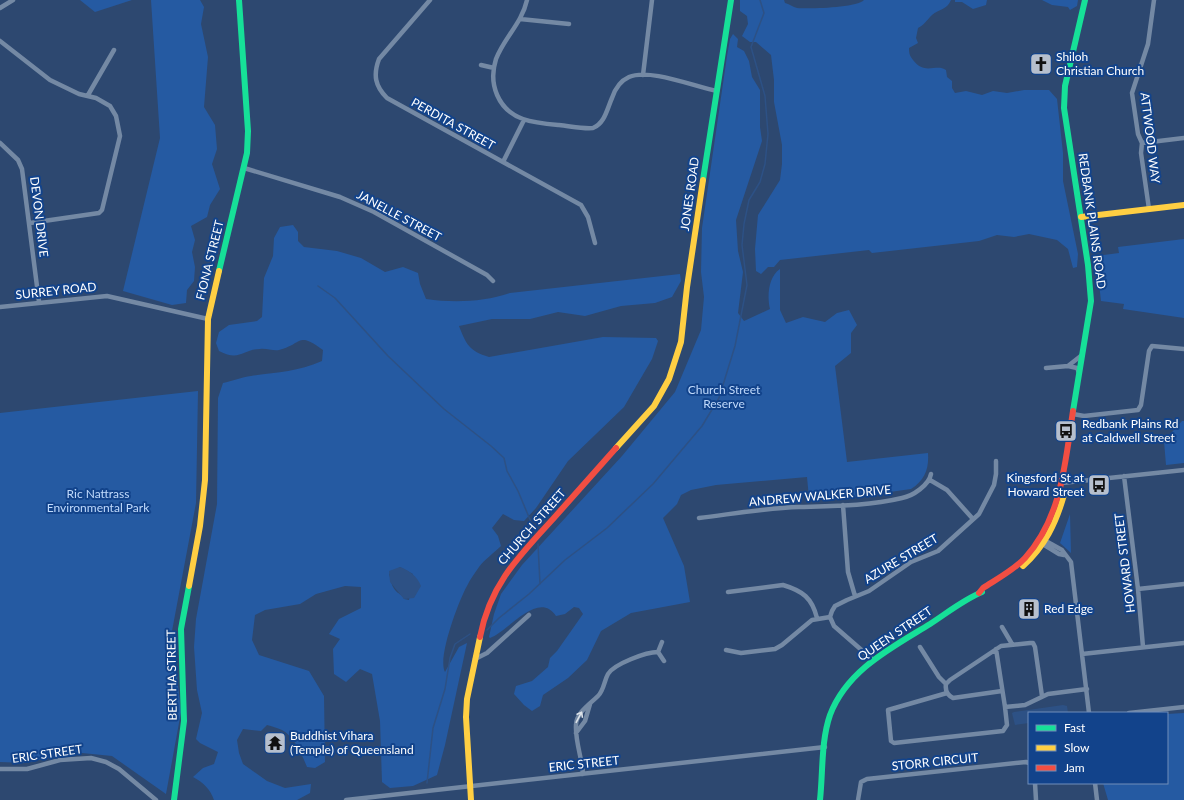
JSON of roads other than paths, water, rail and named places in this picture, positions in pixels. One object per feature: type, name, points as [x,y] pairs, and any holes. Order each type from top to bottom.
[{"type":"street","points":[[0,8],[13,0]]},
{"type":"street","name":"FIONA STREET","points":[[200,526],[205,480],[208,319],[247,153],[248,131],[239,0]]},
{"type":"street","name":"PERDITA STREET","points":[[430,0],[379,59],[375,78],[380,91],[387,98],[581,205],[588,217],[595,243]]},
{"type":"street","points":[[526,0],[520,19],[497,58],[493,79],[495,92],[501,102],[511,112],[524,120],[593,128],[603,120],[614,91],[620,83],[628,77],[643,75],[717,91]]},
{"type":"street","points":[[643,75],[652,0]]},
{"type":"street","name":"JONES ROAD","points":[[664,389],[675,364],[681,342],[687,287],[731,0]]},
{"type":"street","name":"REDBANK PLAINS ROAD","points":[[1068,446],[1091,301],[1091,286],[1064,108],[1065,86],[1085,0]]},
{"type":"street","name":"ATTWOOD WAY","points":[[1149,210],[1141,153],[1142,143],[1138,134],[1132,93],[1148,44],[1154,0]]},
{"type":"street","points":[[520,19],[569,24]]},
{"type":"street","points":[[0,41],[50,80],[79,94],[88,95],[110,106],[116,116],[119,127],[120,136],[102,210],[94,216],[30,223]]},
{"type":"street","points":[[88,95],[114,50]]},
{"type":"street","points":[[481,65],[494,68]]},
{"type":"street","points":[[503,162],[524,120]]},
{"type":"street","points":[[1142,143],[1184,138]]},
{"type":"street","name":"DEVON DRIVE","points":[[0,143],[18,160],[22,169],[39,302]]},
{"type":"street","name":"JANELLE STREET","points":[[244,168],[340,197],[374,212],[487,275],[493,281]]},
{"type":"street","points":[[1081,217],[1184,205]]},
{"type":"street","name":"SURREY ROAD","points":[[0,307],[107,296],[208,319]]},
{"type":"street","points":[[1073,414],[1084,416],[1138,410],[1141,405],[1149,351],[1152,346],[1184,350]]},
{"type":"street","points":[[1068,366],[1083,354]]},
{"type":"street","points":[[1046,368],[1068,366],[1077,368],[1080,374]]},
{"type":"street","name":"CHURCH STREET","points":[[471,800],[466,717],[475,659],[484,615],[503,578],[521,555],[641,422],[664,389]]},
{"type":"street","name":"QUEEN STREET","points":[[820,800],[825,747],[830,717],[841,692],[859,672],[873,660],[979,593],[983,588],[1020,562],[1043,541],[1060,514],[1064,494],[1062,483],[1068,446]]},
{"type":"street","name":"AZURE STREET","points":[[830,617],[835,606],[869,590],[911,562],[938,551],[980,514],[990,494],[996,474],[996,461]]},
{"type":"street","points":[[1062,483],[1184,470]]},
{"type":"street","points":[[931,474],[930,480],[947,490],[973,519]]},
{"type":"street","name":"HOWARD STREET","points":[[1124,476],[1138,589],[1143,647]]},
{"type":"street","name":"ANDREW WALKER DRIVE","points":[[699,518],[799,507],[843,506],[903,498],[911,495],[930,480]]},
{"type":"street","points":[[843,506],[848,572],[855,596]]},
{"type":"street","name":"BERTHA STREET","points":[[174,800],[184,721],[181,629],[200,526]]},
{"type":"street","points":[[1043,541],[1062,550],[1064,555],[1071,562],[1089,712]]},
{"type":"street","points":[[1138,589],[1184,584]]},
{"type":"street","points":[[728,592],[783,585],[807,596],[814,604],[817,618]]},
{"type":"street","points":[[475,659],[487,653],[530,615]]},
{"type":"street","points":[[726,650],[741,653],[779,648],[810,622],[817,618],[830,617],[834,626],[873,660]]},
{"type":"street","points":[[1002,627],[1012,644]]},
{"type":"street","points":[[658,652],[662,642]]},
{"type":"street","points":[[946,684],[1004,645],[1033,643],[1042,696]]},
{"type":"street","points":[[1082,654],[1184,643]]},
{"type":"street","points":[[920,647],[939,677],[946,684],[947,693],[953,698],[1002,691]]},
{"type":"street","points":[[947,693],[888,710],[891,741],[894,743],[1003,731],[1007,725],[996,649]]},
{"type":"street","points":[[658,652],[664,661]]},
{"type":"street","points":[[584,774],[576,733],[578,718],[601,692],[611,670],[641,654],[658,652]]},
{"type":"street","points":[[1005,707],[1025,705],[1042,696],[1086,689]]},
{"type":"street","points":[[576,733],[585,721],[590,704]]},
{"type":"street","points":[[1138,712],[1184,707]]},
{"type":"street","name":"ERIC STREET","points":[[346,800],[825,747]]},
{"type":"street","name":"ERIC STREET","points":[[0,769],[27,769],[60,760],[91,758],[106,762],[119,769],[156,800]]},
{"type":"street","name":"STORR CIRCUIT","points":[[858,800],[859,786],[861,782],[867,780],[1028,763]]},
{"type":"street","points":[[1035,784],[1036,800]]},
{"type":"street","points":[[1095,784],[1097,800]]},
{"type":"waterway","points":[[487,630],[499,618],[529,594],[565,560],[607,528],[653,484],[702,426],[719,398],[735,346],[747,285],[742,245],[744,224],[749,200],[760,182],[765,164],[768,134],[765,96],[751,47],[764,13],[760,0]]},
{"type":"waterway","points":[[318,286],[335,298],[388,356],[444,409],[504,458],[507,471],[518,491],[531,522]]},
{"type":"waterway","points":[[538,544],[540,584]]},
{"type":"waterway","points":[[427,783],[433,728],[445,689],[450,658],[455,644],[470,634]]},
{"type":"place","name":"Shiloh Christian Church","points":[[1041,64]]},
{"type":"place","name":"Redbank Plains Rd at Caldwell Street","points":[[1066,431]]},
{"type":"place","name":"Kingsford St at Howard Street","points":[[1099,485]]},
{"type":"place","name":"Red Edge","points":[[1029,609]]},
{"type":"place","name":"Buddhist Vihara (Temple) of Queensland","points":[[275,743]]},
{"type":"park label","name":"Church Street Reserve","points":[[724,397]]},
{"type":"park label","name":"Ric Nattrass Environmental Park","points":[[98,501]]}]
